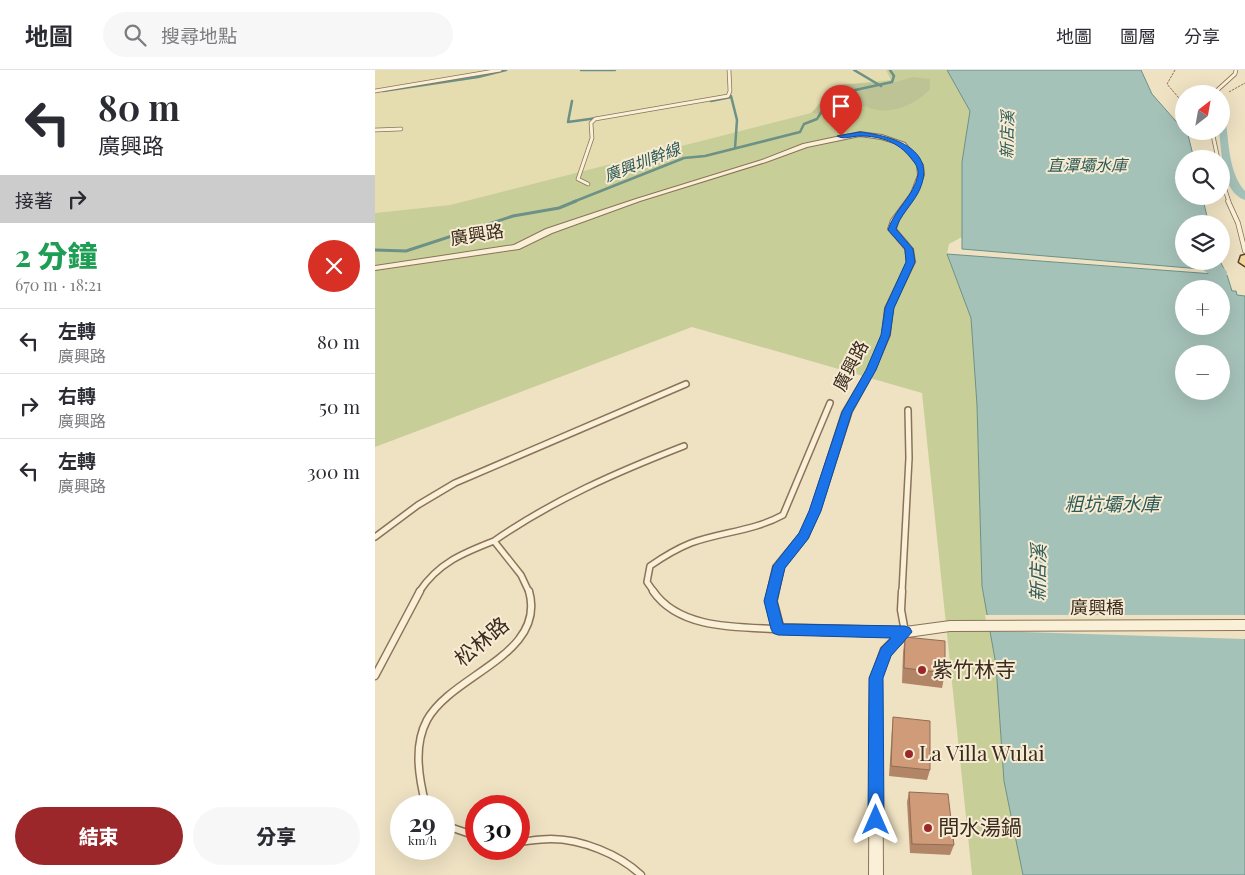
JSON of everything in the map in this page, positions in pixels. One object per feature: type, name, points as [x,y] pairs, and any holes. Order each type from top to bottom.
[{"type":"street","name":"廣興路","points":[[375,268],[516,247],[549,231],[638,200],[823,141],[860,134],[882,137],[903,144],[921,165],[921,175],[914,194],[895,220],[892,230],[909,249],[911,262],[889,308],[886,335],[875,361],[847,412],[815,511],[804,535],[779,566],[771,601],[778,629]]},
{"type":"street","name":"廣興橋","points":[[905,632],[950,626],[1245,625]]},
{"type":"street","points":[[778,629],[905,632]]},
{"type":"street","points":[[876,875],[876,678],[885,652],[905,632]]},
{"type":"lane","points":[[375,91],[501,70]]},
{"type":"lane","points":[[589,184],[578,179],[592,138],[591,123],[595,119],[728,96],[730,91],[729,70]]},
{"type":"lane","points":[[1223,85],[1235,74],[1235,70]]},
{"type":"lane","points":[[375,130],[401,129]]},
{"type":"lane","points":[[1230,205],[1238,224],[1245,251]]},
{"type":"lane","points":[[375,537],[455,482],[686,384]]},
{"type":"lane","points":[[778,629],[725,626],[679,614],[660,600],[647,582],[650,566],[666,555],[696,541],[768,524],[783,515],[830,403]]},
{"type":"lane","points":[[905,632],[901,610],[909,458],[908,410]]},
{"type":"lane","points":[[375,676],[421,589],[441,565],[461,553],[493,541],[527,517],[614,473],[684,446]]},
{"type":"lane","name":"松林路","points":[[424,795],[418,757],[427,720],[448,695],[518,644],[531,625],[532,598],[522,576],[493,541]]},
{"type":"lane","points":[[530,841],[556,838],[604,852],[636,870],[641,875]]},
{"type":"path","points":[[1175,70],[1167,84],[1175,93]]},
{"type":"path","points":[[1230,91],[1245,83]]},
{"type":"shaded area","points":[[375,70],[886,70],[891,80],[836,85],[812,113],[450,205],[375,213]]},
{"type":"green space","points":[[886,70],[947,70],[970,111],[962,162],[962,237],[949,244],[947,254],[971,318],[977,405],[982,586],[996,665],[1004,781],[1023,875],[972,875],[922,393],[692,327],[375,447],[375,213],[450,205],[811,113],[836,85],[891,80]]},
{"type":"green space","points":[[913,77],[930,79],[930,89],[909,105],[891,110],[873,109],[865,106],[828,115],[812,113],[836,85],[896,82]]},
{"type":"water","name":"直潭壩水庫","points":[[947,70],[1141,70],[1152,94],[1175,120],[1175,140],[1189,140],[1192,150],[1175,150],[1175,205],[1204,205],[1207,215],[1175,215],[1175,267],[962,249],[962,162],[970,111]]},
{"type":"water","name":"粗坑壩水庫","points":[[947,254],[1227,275],[1229,280],[1175,280],[1175,335],[1230,335],[1230,285],[1232,291],[1236,291],[1237,295],[1245,296],[1245,875],[1023,875],[1004,781],[996,665],[982,586],[977,405],[971,318]]},
{"type":"pier","points":[[985,615],[1245,615],[1245,639],[988,631]]},
{"type":"building","points":[[905,637],[945,641],[945,673],[904,668]]},
{"type":"building","name":"La Villa Wulai","points":[[893,717],[930,721],[930,770],[891,766]]},
{"type":"building","name":"問水湯鍋","points":[[909,792],[948,794],[954,845],[912,844]]},
{"type":"waterway","points":[[383,91],[478,77],[506,70]]},
{"type":"waterway","points":[[581,70],[615,70]]},
{"type":"waterway","points":[[854,70],[879,85]]},
{"type":"waterway","name":"廣興圳幹線","points":[[879,85],[892,82],[894,76],[890,70]]},
{"type":"waterway","name":"廣興圳幹線","points":[[573,202],[684,158],[705,156],[800,132],[804,124],[817,119],[827,103],[837,94],[879,85]]},
{"type":"waterway","points":[[731,96],[737,120],[735,148]]},
{"type":"waterway","points":[[711,101],[731,97]]},
{"type":"waterway","points":[[572,101],[568,122],[597,118]]},
{"type":"waterway","points":[[1225,140],[1230,174],[1234,185],[1245,197]]},
{"type":"waterway","name":"廣興圳幹線","points":[[375,250],[406,251],[513,216],[559,208],[576,201]]},
{"type":"waterway","name":"新店溪","points":[[1215,270],[1218,272],[1217,280]]},
{"type":"place","name":"紫竹林寺","points":[[922,670]]},
{"type":"place","name":"La Villa Wulai","points":[[909,754]]},
{"type":"place","name":"問水湯鍋","points":[[928,828]]},
{"type":"route","points":[[841,136],[860,134],[882,137],[903,144],[921,165],[921,175],[914,194],[895,220],[892,230],[909,249],[911,262],[889,308],[886,335],[871,370],[847,412],[815,511],[804,535],[779,566],[771,601],[778,629],[905,632],[885,652],[876,678],[876,820]]}]
